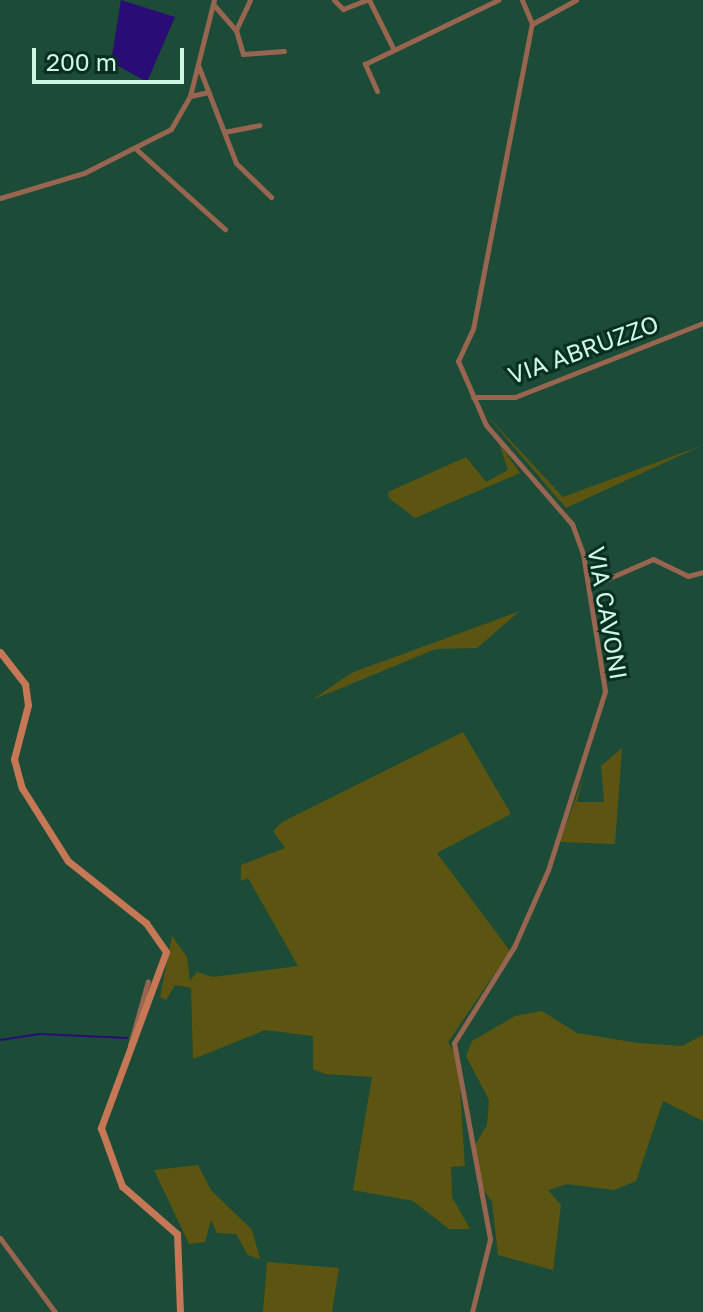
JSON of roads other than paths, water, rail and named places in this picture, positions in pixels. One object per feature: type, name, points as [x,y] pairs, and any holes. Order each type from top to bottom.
[{"type":"main road","points":[[0,652],[25,684],[28,705],[14,759],[22,788],[78,873],[164,943],[166,966],[133,1049],[102,1112],[103,1149],[122,1186],[177,1234],[180,1312]]},
{"type":"street","points":[[236,30],[250,0]]},
{"type":"street","points":[[334,0],[343,9],[368,0],[393,48]]},
{"type":"street","points":[[377,91],[365,64],[498,0]]},
{"type":"street","points":[[522,0],[532,24],[576,0]]},
{"type":"street","points":[[213,2],[236,30],[248,56],[284,51]]},
{"type":"street","points":[[0,198],[50,187],[136,149],[171,129],[190,96],[213,2]]},
{"type":"street","name":"VIA CAVONI","points":[[472,1312],[490,1239],[454,1043],[524,926],[596,723],[604,669],[589,587],[572,524],[486,425],[458,361],[475,320],[532,24]]},
{"type":"street","points":[[198,64],[236,163],[271,197]]},
{"type":"street","points":[[190,96],[209,92]]},
{"type":"street","points":[[224,132],[259,125]]},
{"type":"street","points":[[136,149],[225,229]]},
{"type":"street","name":"VIA ABRUZZO","points":[[473,397],[519,396],[703,323]]},
{"type":"street","points":[[589,587],[653,559],[688,576],[703,572]]},
{"type":"street","points":[[133,1049],[133,1015],[148,981]]},
{"type":"street","points":[[0,1238],[55,1312]]},
{"type":"waterway","points":[[0,1040],[40,1034],[127,1038]]}]
